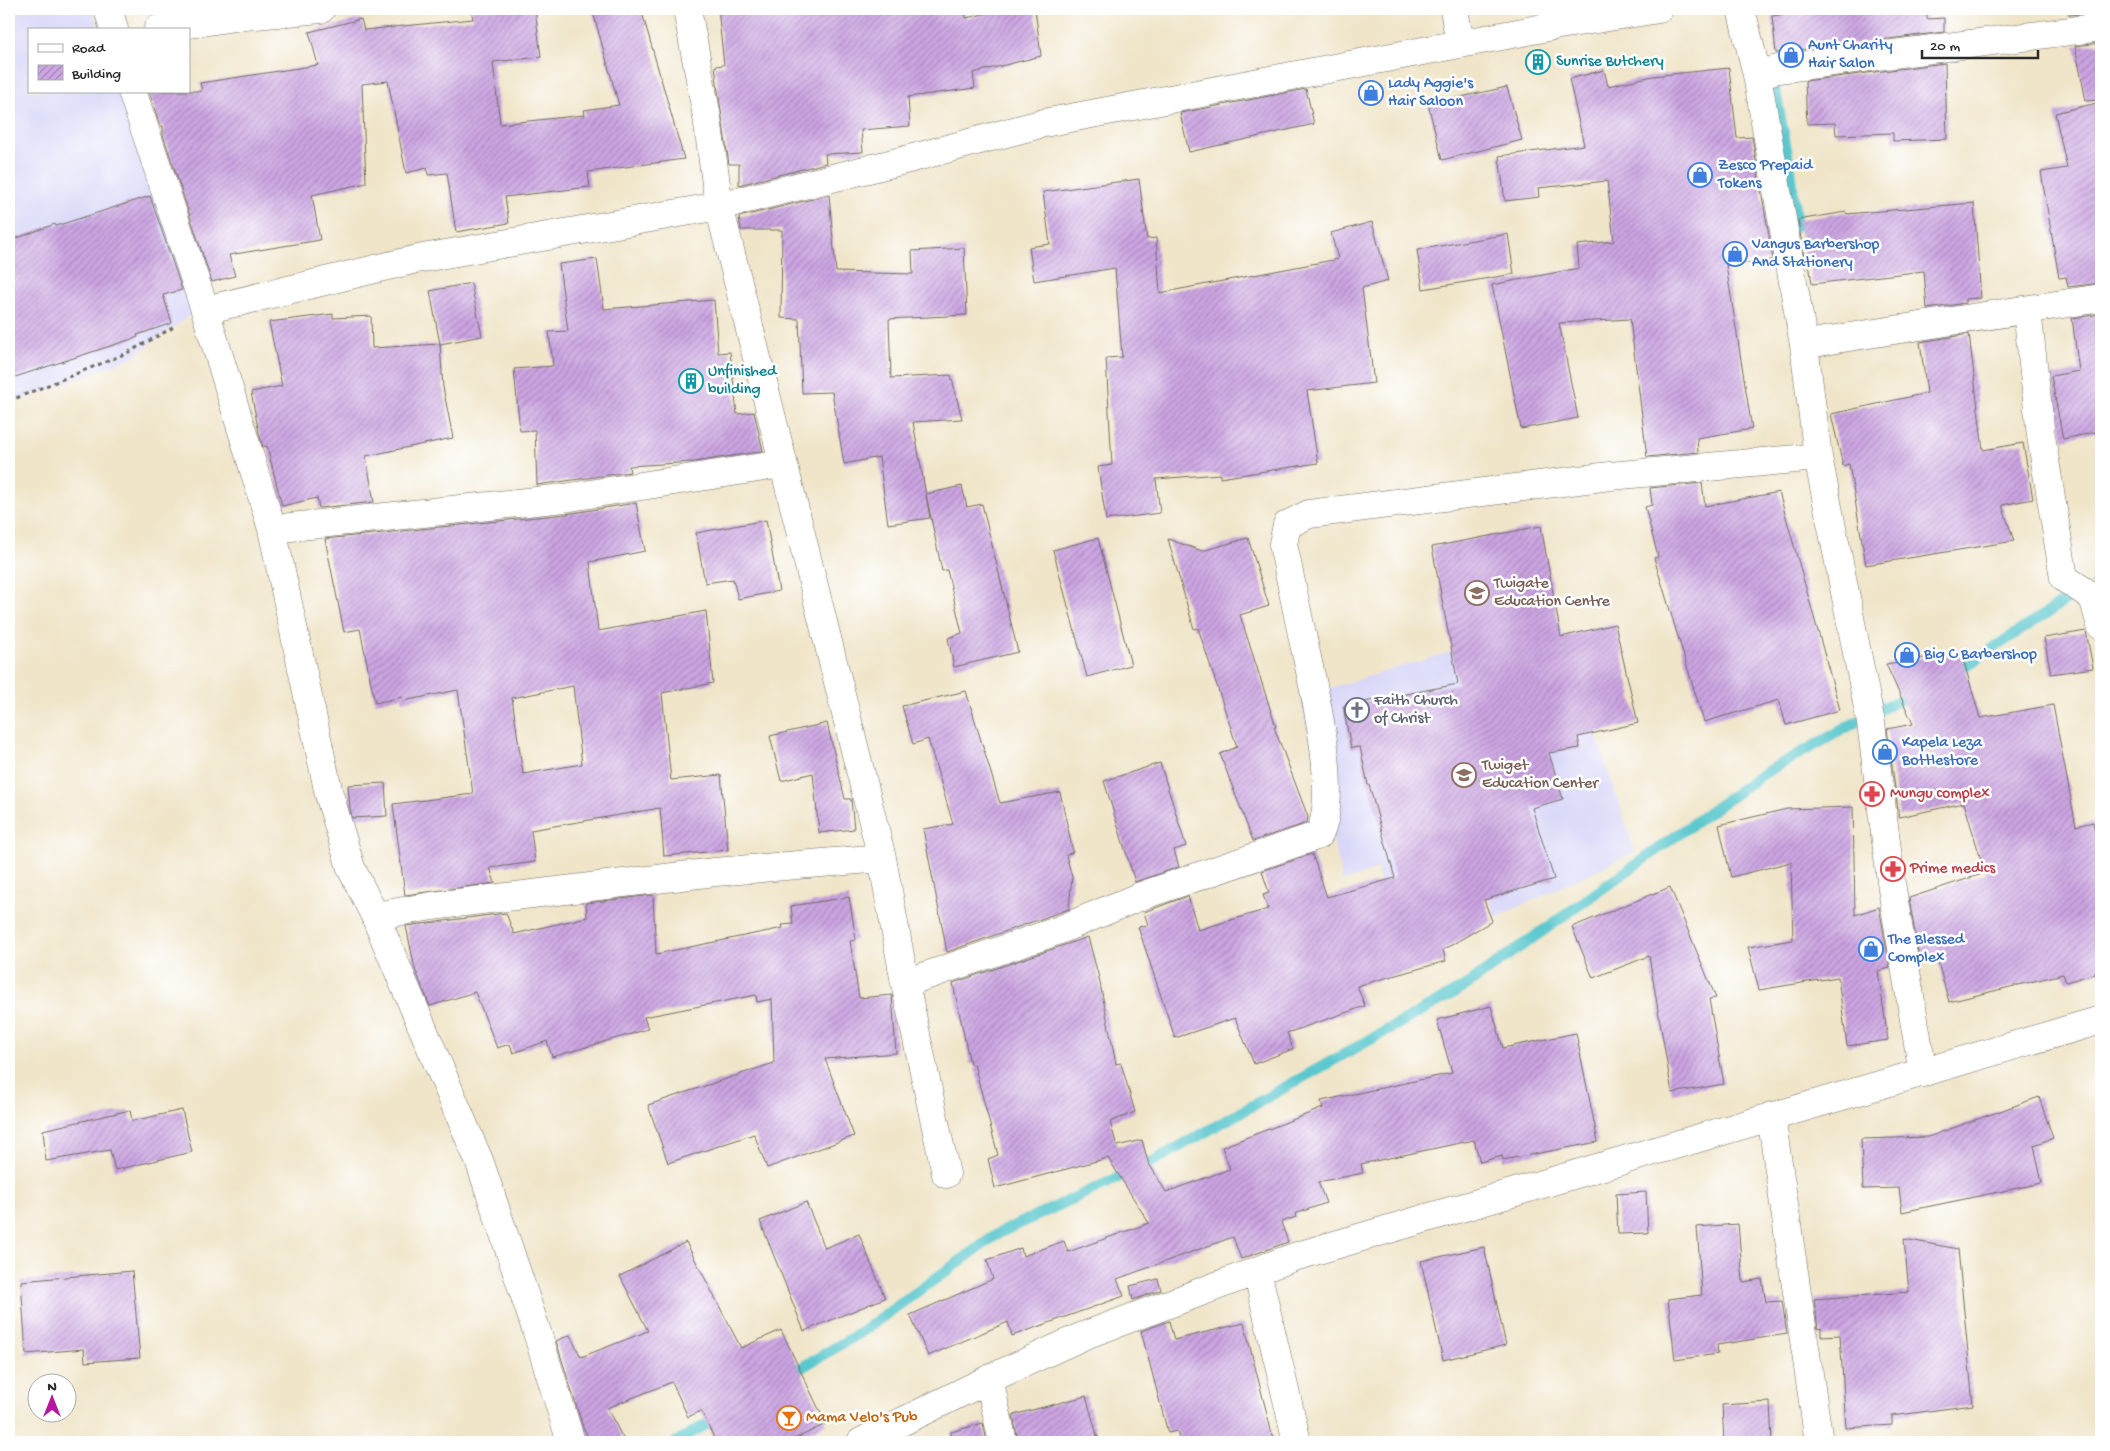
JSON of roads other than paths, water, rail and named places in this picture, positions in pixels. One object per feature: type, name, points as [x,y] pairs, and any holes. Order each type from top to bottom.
[{"type":"street","points":[[108,9],[114,28]]},
{"type":"street","points":[[164,28],[234,17],[321,9]]},
{"type":"street","points":[[687,9],[707,117],[718,206],[882,858],[905,983],[946,1174]]},
{"type":"street","points":[[1454,9],[1460,44]]},
{"type":"street","points":[[205,310],[417,259],[718,206],[1044,123],[1460,44],[1659,9]]},
{"type":"street","points":[[1741,9],[1757,75],[1804,345],[1818,457],[1871,723],[1892,889],[1924,1073]]},
{"type":"street","points":[[1757,75],[1778,69],[2101,27]]},
{"type":"street","points":[[132,92],[205,310],[272,530],[329,794],[351,868],[375,916],[480,1163],[572,1442]]},
{"type":"street","points":[[1804,345],[2101,298]]},
{"type":"street","points":[[2028,310],[2041,436],[2064,578],[2093,597],[2101,626]]},
{"type":"street","points":[[905,983],[1057,931],[1142,896],[1319,835],[1324,826],[1328,793],[1320,725],[1283,544],[1287,525],[1309,514],[1610,476],[1818,457]]},
{"type":"street","points":[[272,530],[564,498],[783,464]]},
{"type":"street","points":[[375,916],[432,906],[715,872],[882,858]]},
{"type":"street","points":[[861,1442],[989,1379],[1083,1336],[1303,1254],[2101,1020]]},
{"type":"street","points":[[1771,1116],[1819,1442]]},
{"type":"street","points":[[1257,1271],[1297,1442]]},
{"type":"street","points":[[989,1379],[1003,1442]]},
{"type":"waterway","points":[[1774,85],[1791,172],[1796,226]]},
{"type":"waterway","points":[[2096,583],[2101,580]]},
{"type":"waterway","points":[[1951,673],[1972,662],[2071,597]]},
{"type":"waterway","points":[[1876,700],[1879,710],[1915,692]]},
{"type":"waterway","points":[[787,1376],[860,1333],[999,1233],[1152,1162],[1464,987],[1763,774],[1858,721]]},
{"type":"waterway","points":[[676,1442],[720,1416]]},
{"type":"place","name":"Aunt Charity Hair Salon","points":[[1791,55]]},
{"type":"place","name":"Sunrise Butchery","points":[[1538,62]]},
{"type":"place","name":"Lady Aggie's Hair Saloon","points":[[1371,93]]},
{"type":"place","name":"Zesco Prepaid Tokens","points":[[1700,175]]},
{"type":"place","name":"Vangus Barbershop And Stationery","points":[[1735,254]]},
{"type":"place","name":"Unfinished building","points":[[691,381]]},
{"type":"place","name":"Twigate Education Centre","points":[[1477,593]]},
{"type":"place","name":"Big C Barbershop","points":[[1907,655]]},
{"type":"place","name":"Faith Church of Christ","points":[[1357,710]]},
{"type":"place","name":"Kapela Leza Bottlestore","points":[[1885,752]]},
{"type":"place","name":"Twiget Education Center","points":[[1464,775]]},
{"type":"place","name":"Mungu complex","points":[[1872,794]]},
{"type":"place","name":"Prime medics","points":[[1893,869]]},
{"type":"place","name":"The Blessed Complex","points":[[1871,949]]},
{"type":"place","name":"Mama Velo's Pub","points":[[789,1418]]}]
